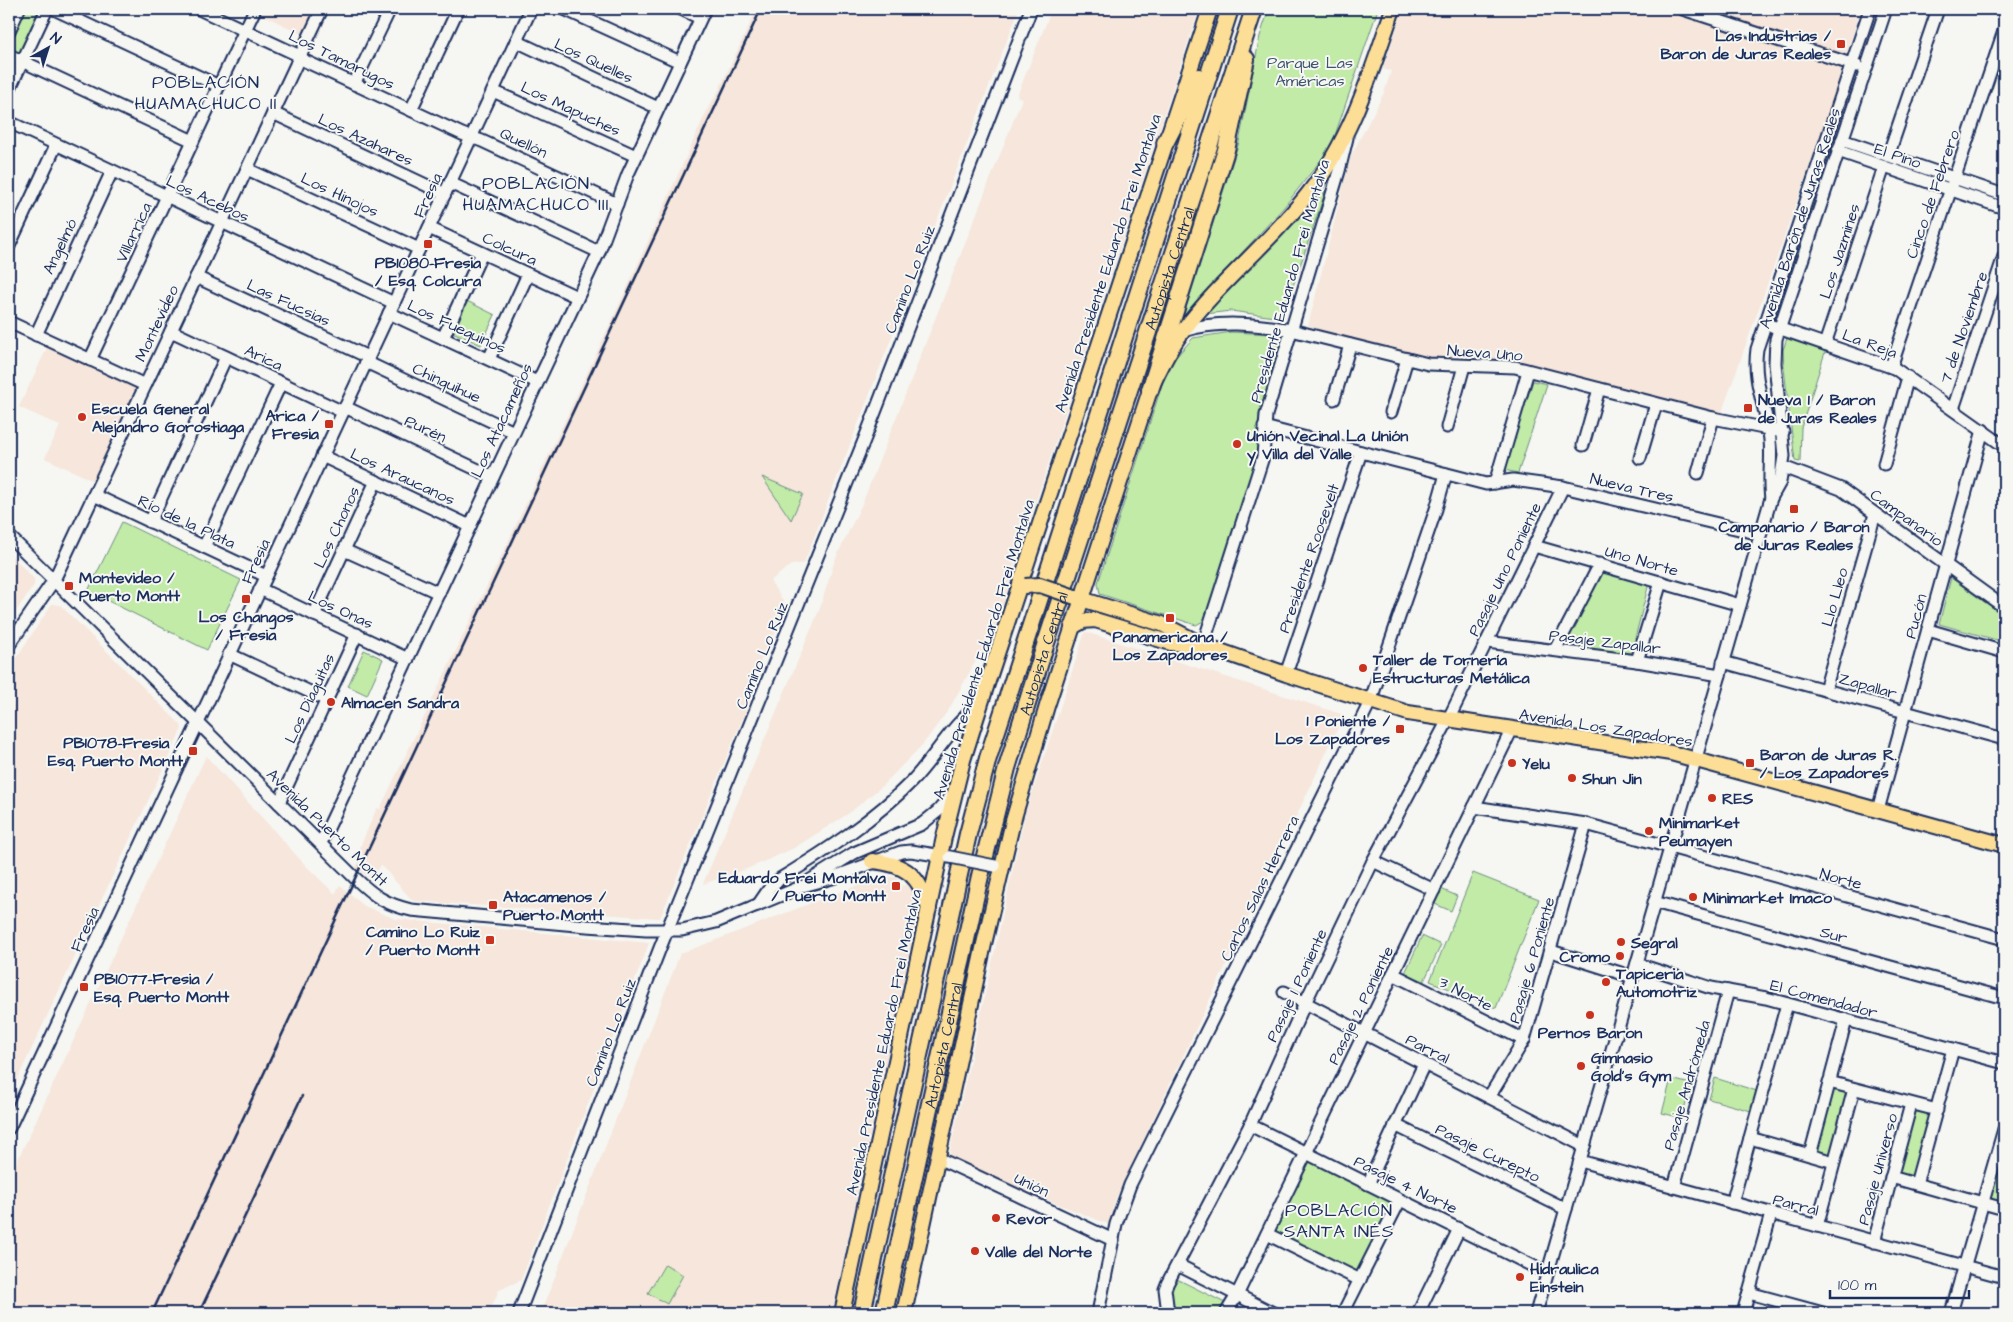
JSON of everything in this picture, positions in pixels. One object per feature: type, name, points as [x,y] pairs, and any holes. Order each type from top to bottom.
[{"type":"highway","points":[[1150,390],[1226,150],[1255,9]]},
{"type":"highway","name":"Autopista Central","points":[[884,1313],[980,876],[1007,768],[1057,609],[1255,9]]},
{"type":"highway","points":[[1165,143],[1228,15]]},
{"type":"highway","name":"Autopista Central","points":[[862,1313],[966,843],[986,766],[1228,15]]},
{"type":"main road","name":"Avenida Presidente Eduardo Frei Montalva","points":[[842,1313],[929,910],[946,856],[955,792],[980,703],[1020,590],[1210,9]]},
{"type":"main road","points":[[904,1313],[998,867],[1072,627],[1078,598],[1150,390],[1163,362],[1182,331],[1214,294],[1302,202],[1334,156],[1349,129],[1371,74],[1393,9]]},
{"type":"main road","name":"Avenida Los Zapadores","points":[[1020,590],[1040,585],[1162,624],[1203,645],[1370,702],[1408,713],[1652,749],[1695,759],[2004,845]]},
{"type":"main road","name":"Avenida Los Zapadores","points":[[1072,627],[1083,621],[1095,620],[1171,643],[1203,645]]},
{"type":"main road","points":[[872,861],[890,863],[913,876],[922,888],[929,910]]},
{"type":"street","points":[[9,31],[19,9]]},
{"type":"street","points":[[9,90],[47,9]]},
{"type":"street","points":[[54,9],[219,86]]},
{"type":"street","name":"Los Tamarugos","points":[[199,9],[300,56],[305,61],[471,137]]},
{"type":"street","name":"Villarrica","points":[[90,360],[255,9]]},
{"type":"street","name":"Montevideo","points":[[9,645],[54,580],[322,9]]},
{"type":"street","points":[[354,84],[390,9]]},
{"type":"street","points":[[411,110],[458,9]]},
{"type":"street","name":"Fresia","points":[[9,1128],[532,9]]},
{"type":"street","points":[[564,9],[680,62]]},
{"type":"street","points":[[681,9],[703,13]]},
{"type":"street","name":"Camino Lo Ruiz","points":[[519,1313],[667,931],[867,433],[1031,9]]},
{"type":"street","points":[[1683,9],[1865,69]]},
{"type":"street","name":"Avenida Barón de Juras Reales","points":[[1770,498],[1771,451],[1756,378],[1755,363],[1765,324],[1870,9]]},
{"type":"street","name":"Avenida Barón de Juras Reales","points":[[1536,1313],[1770,498],[1780,482],[1783,467],[1783,432],[1775,363],[1779,329],[1886,9]]},
{"type":"street","name":"Los Jazmines","points":[[1825,344],[1938,9]]},
{"type":"street","name":"Los Atacameños","points":[[321,843],[598,252],[636,156],[703,13]]},
{"type":"street","name":"Cinco de Febrero","points":[[1891,367],[2004,31]]},
{"type":"street","name":"Los Quelles","points":[[516,41],[658,108]]},
{"type":"street","points":[[9,55],[193,141]]},
{"type":"street","name":"Los Mapuches","points":[[493,90],[636,156]]},
{"type":"street","name":"Los Azahares","points":[[273,113],[445,194]]},
{"type":"street","name":"Los Acebos","points":[[9,122],[222,222],[391,308]]},
{"type":"street","name":"Presidente Eduardo Frei Montalva","points":[[1203,645],[1263,457],[1264,427],[1339,171],[1349,129]]},
{"type":"street","name":"Quellón","points":[[471,137],[616,204]]},
{"type":"street","points":[[9,246],[56,145]]},
{"type":"street","name":"El Pino","points":[[1840,146],[1953,184],[2004,195]]},
{"type":"street","name":"Los Hinojos","points":[[247,169],[419,249]]},
{"type":"street","name":"Angelmó","points":[[36,335],[112,171]]},
{"type":"street","points":[[450,183],[598,252]]},
{"type":"street","name":"El Pino","points":[[1953,184],[2004,208]]},
{"type":"street","name":"Colcura","points":[[429,228],[577,297]]},
{"type":"street","points":[[443,338],[482,253]]},
{"type":"street","name":"7 de Noviembre","points":[[1953,409],[2004,256]]},
{"type":"street","points":[[489,360],[528,274]]},
{"type":"street","name":"Las Fucsias","points":[[196,276],[367,360]]},
{"type":"street","name":"Los Fueguinos","points":[[391,308],[443,338],[537,382]]},
{"type":"street","points":[[9,322],[145,385]]},
{"type":"street","name":"Nueva Uno","points":[[1182,331],[1218,324],[1274,327],[1428,364],[1515,367],[1712,418],[1783,432]]},
{"type":"street","name":"La Reja","points":[[1765,324],[1891,367],[1908,377],[2004,446]]},
{"type":"street","name":"Arica","points":[[171,331],[281,383],[344,410]]},
{"type":"street","points":[[1334,398],[1350,345]]},
{"type":"street","points":[[150,522],[226,357]]},
{"type":"street","name":"Chinquihue","points":[[367,360],[514,432]]},
{"type":"street","points":[[1391,412],[1406,360]]},
{"type":"street","points":[[1447,427],[1464,366]]},
{"type":"street","points":[[1494,482],[1528,370]]},
{"type":"street","points":[[1884,464],[1908,377]]},
{"type":"street","points":[[204,547],[281,383]]},
{"type":"street","points":[[1584,445],[1599,389]]},
{"type":"street","points":[[1640,458],[1656,404]]},
{"type":"street","name":"Purén","points":[[344,410],[493,477]]},
{"type":"street","points":[[1698,472],[1712,418]]},
{"type":"street","name":"Nueva Tres","points":[[1264,427],[1486,484],[1512,480],[1564,487],[1760,534]]},
{"type":"street","name":"Pucón","points":[[1878,810],[1983,430]]},
{"type":"street","name":"Presidente Roosevelt","points":[[1286,674],[1361,452]]},
{"type":"street","name":"Los Araucanos","points":[[322,456],[470,526]]},
{"type":"street","name":"Campanario","points":[[1783,467],[1836,487],[2004,607]]},
{"type":"street","name":"Carlos Salas Herrera","points":[[1098,1313],[1113,1240],[1125,1199],[1136,1173],[1370,702],[1436,509],[1446,474]]},
{"type":"street","name":"Los Chonos","points":[[314,614],[376,481]]},
{"type":"street","name":"Pasaje Uno Poniente","points":[[1448,720],[1564,487]]},
{"type":"street","name":"Río de la Plata","points":[[94,495],[266,576]]},
{"type":"street","name":"Llo Lleo","points":[[1825,690],[1875,514]]},
{"type":"street","name":"Avenida Puerto Montt","points":[[9,536],[373,895],[394,906],[411,910],[586,926],[667,931],[703,926],[803,886],[832,878],[872,861],[901,852],[911,851],[946,856],[998,867]]},
{"type":"street","name":"Uno Norte","points":[[1534,546],[1740,605]]},
{"type":"street","points":[[344,550],[438,593]]},
{"type":"street","points":[[1555,650],[1600,564]]},
{"type":"street","points":[[1637,660],[1660,582]]},
{"type":"street","name":"Los Onas","points":[[260,589],[408,659]]},
{"type":"street","points":[[1928,630],[2004,652]]},
{"type":"street","name":"Los Diaguitas","points":[[280,803],[356,634]]},
{"type":"street","name":"Pasaje Zapallar","points":[[1487,642],[1637,660],[1720,675]]},
{"type":"street","points":[[229,654],[326,700]]},
{"type":"street","name":"Zapallar","points":[[1723,662],[2004,740]]},
{"type":"street","points":[[758,905],[771,886],[780,879],[843,839],[890,803],[919,774],[957,724],[980,703]]},
{"type":"street","name":"Pasaje 1 Poniente","points":[[1168,1313],[1165,1289],[1250,1125],[1305,1003],[1373,861],[1448,720]]},
{"type":"street","name":"Pasaje 2 Poniente","points":[[1226,1313],[1267,1234],[1512,729]]},
{"type":"street","name":"Avenida Puerto Montt","points":[[803,886],[854,853],[922,824],[938,811],[955,792]]},
{"type":"street","name":"Norte","points":[[1474,807],[1586,824],[2004,938]]},
{"type":"street","name":"Pasaje 6 Poniente","points":[[1489,1097],[1524,1040],[1586,824]]},
{"type":"street","points":[[1373,861],[1434,890]]},
{"type":"street","name":"Sur","points":[[1654,902],[2004,998]]},
{"type":"street","points":[[1551,951],[1633,977]]},
{"type":"street","name":"El Comendador","points":[[1636,964],[1691,982],[1787,1004],[2004,1063]]},
{"type":"street","name":"3 Norte","points":[[1393,974],[1524,1040]]},
{"type":"street","name":"Pasaje Andrómeda","points":[[1674,1187],[1728,991]]},
{"type":"street","name":"Parral","points":[[1284,992],[1584,1146]]},
{"type":"street","points":[[1732,1203],[1787,1004]]},
{"type":"street","points":[[1810,1155],[1846,1020]]},
{"type":"street","points":[[1916,1184],[1953,1049]]},
{"type":"street","points":[[1368,1184],[1424,1064]]},
{"type":"street","points":[[1830,1082],[1936,1110]]},
{"type":"street","points":[[1817,1226],[1854,1088]]},
{"type":"street","name":"Pasaje Universo","points":[[1874,1242],[1911,1104]]},
{"type":"street","name":"Pasaje 4 Norte","points":[[1250,1125],[1548,1273]]},
{"type":"street","name":"Pasaje Curepto","points":[[1395,1125],[1566,1209]]},
{"type":"street","points":[[1951,1313],[2004,1129]]},
{"type":"street","points":[[1750,1138],[1834,1162]]},
{"type":"street","name":"Unión","points":[[938,1158],[1113,1240]]},
{"type":"street","name":"Parral","points":[[1580,1161],[2004,1277]]},
{"type":"street","points":[[1891,1177],[2004,1209]]},
{"type":"street","points":[[1343,1313],[1400,1200]]},
{"type":"street","points":[[1743,1313],[1771,1214]]},
{"type":"street","points":[[1418,1313],[1459,1229]]},
{"type":"street","points":[[1267,1234],[1360,1280]]},
{"type":"street","points":[[1178,1265],[1273,1313]]},
{"type":"street","points":[[1749,1293],[1823,1313]]},
{"type":"shaded area","points":[[263,9],[314,9],[302,34],[261,14]]},
{"type":"shaded area","points":[[757,9],[1019,9],[804,563],[791,565],[770,581],[787,607],[766,654],[762,657],[753,682],[755,688],[660,918],[413,901],[381,865],[372,879],[356,868],[362,855],[360,847],[377,808],[380,809],[509,540],[627,288],[710,104],[716,96]]},
{"type":"shaded area","points":[[1052,9],[1199,9],[1010,579],[999,619],[949,709],[923,744],[881,787],[849,813],[794,848],[749,868],[703,884],[819,611],[835,560],[863,502],[1022,99],[1017,96]]},
{"type":"shaded area","points":[[1403,9],[1671,9],[1845,66],[1720,417],[1524,363],[1414,357],[1308,326],[1351,156],[1384,93],[1391,71],[1383,69]]},
{"type":"shaded area","points":[[1703,9],[1861,9],[1845,57]]},
{"type":"shaded area","name":"Escuela General Alejandro Gorostiaga","points":[[48,346],[138,388],[94,481],[45,458],[60,426],[19,407]]},
{"type":"shaded area","points":[[9,553],[34,579],[34,585],[9,621]]},
{"type":"shaded area","points":[[52,604],[60,605],[182,728],[9,1097],[9,702],[13,705],[16,700],[9,694],[9,669]]},
{"type":"shaded area","points":[[1085,632],[1344,715],[1115,1200],[1108,1224],[948,1160],[1025,815]]},
{"type":"shaded area","points":[[206,756],[306,866],[335,894],[340,885],[364,906],[395,919],[649,943],[521,1280],[499,1290],[489,1313],[9,1313],[9,1179]]},
{"type":"shaded area","points":[[885,876],[897,878],[896,886],[908,885],[917,901],[918,913],[832,1313],[541,1313],[680,954]]},
{"type":"green space","points":[[24,9],[41,9],[9,77],[9,42]]},
{"type":"green space","name":"Parque Las Américas","points":[[1269,9],[1378,9],[1331,147],[1284,207],[1183,317],[1239,142],[1260,36]]},
{"type":"green space","points":[[1326,190],[1282,318],[1231,311],[1205,314]]},
{"type":"green space","points":[[463,299],[495,315],[481,345],[448,330]]},
{"type":"green space","points":[[1231,332],[1272,334],[1280,343],[1259,415],[1256,462],[1205,620],[1196,625],[1100,594],[1098,583],[1168,366],[1193,338]]},
{"type":"green space","points":[[1788,335],[1826,349],[1801,428],[1800,462],[1795,461],[1784,368],[1783,350]]},
{"type":"green space","points":[[1533,381],[1547,384],[1518,473],[1504,470]]},
{"type":"green space","points":[[762,477],[803,494],[791,520]]},
{"type":"green space","points":[[122,522],[241,580],[207,650],[88,591]]},
{"type":"green space","points":[[1601,569],[1649,583],[1631,654],[1563,645]]},
{"type":"green space","points":[[1951,578],[2004,616],[2004,642],[1939,624]]},
{"type":"green space","points":[[364,650],[383,659],[367,695],[348,686]]},
{"type":"green space","points":[[1473,873],[1539,899],[1496,1008],[1430,981]]},
{"type":"green space","points":[[1441,889],[1457,896],[1451,911],[1435,904]]},
{"type":"green space","points":[[1422,936],[1441,945],[1424,981],[1405,973]]},
{"type":"green space","points":[[1715,1078],[1757,1091],[1751,1111],[1709,1099]]},
{"type":"green space","points":[[1671,1079],[1691,1084],[1682,1118],[1662,1113]]},
{"type":"green space","points":[[1832,1086],[1851,1092],[1832,1159],[1813,1154]]},
{"type":"green space","points":[[1911,1109],[1934,1116],[1916,1178],[1893,1171]]},
{"type":"green space","points":[[2004,1140],[2004,1206],[1988,1201]]},
{"type":"green space","points":[[1311,1159],[1395,1202],[1358,1275],[1274,1232]]},
{"type":"green space","points":[[665,1264],[683,1275],[667,1304],[648,1293]]},
{"type":"green space","points":[[1175,1278],[1227,1304],[1222,1313],[1169,1313],[1167,1293]]},
{"type":"railway","points":[[152,1313],[761,9]]},
{"type":"railway","points":[[199,1313],[302,1096]]},
{"type":"place","name":"Las Industrias / Baron de Juras Reales","points":[[1841,44]]},
{"type":"place","name":"PB1080-Fresia / Esq. Colcura","points":[[428,244]]},
{"type":"place","name":"Nueva 1 / Baron de Juras Reales","points":[[1748,408]]},
{"type":"place","name":"Escuela General Alejandro Gorostiaga","points":[[82,417]]},
{"type":"place","name":"Arica / Fresia","points":[[329,424]]},
{"type":"place","name":"Unión Vecinal La Unión y Villa del Valle","points":[[1237,444]]},
{"type":"place","name":"Campanario / Baron de Juras Reales","points":[[1794,509]]},
{"type":"place","name":"Montevideo / Puerto Montt","points":[[69,586]]},
{"type":"place","name":"Los Changos / Fresia","points":[[246,599]]},
{"type":"place","name":"Panamericana / Los Zapadores","points":[[1170,618]]},
{"type":"place","name":"Taller de Tornería Estructuras Metálica","points":[[1363,668]]},
{"type":"place","name":"Almacen Sandra","points":[[331,702]]},
{"type":"place","name":"1 Poniente / Los Zapadores","points":[[1400,729]]},
{"type":"place","name":"PB1078-Fresia / Esq. Puerto Montt","points":[[193,751]]},
{"type":"place","name":"Yelu","points":[[1512,763]]},
{"type":"place","name":"Baron de Juras R. / Los Zapadores","points":[[1750,763]]},
{"type":"place","name":"Shun Jin","points":[[1572,778]]},
{"type":"place","name":"RES","points":[[1712,798]]},
{"type":"place","name":"Minimarket Peumayen","points":[[1649,831]]},
{"type":"place","name":"Eduardo Frei Montalva / Puerto Montt","points":[[896,886]]},
{"type":"place","name":"Minimarket Imaco","points":[[1693,897]]},
{"type":"place","name":"Atacamenos / Puerto Montt","points":[[493,905]]},
{"type":"place","name":"Camino Lo Ruiz / Puerto Montt","points":[[490,940]]},
{"type":"place","name":"Segral","points":[[1621,942]]},
{"type":"place","name":"Cromo","points":[[1620,956]]},
{"type":"place","name":"Tapiceria Automotriz","points":[[1606,982]]},
{"type":"place","name":"PB1077-Fresia / Esq. Puerto Montt","points":[[84,987]]},
{"type":"place","name":"Pernos Baron","points":[[1590,1015]]},
{"type":"place","name":"Gimnasio Gold's Gym","points":[[1581,1066]]},
{"type":"place","name":"Revor","points":[[996,1218]]},
{"type":"place","name":"Valle del Norte","points":[[975,1251]]},
{"type":"place","name":"Hidraulica Einstein","points":[[1520,1277]]},
{"type":"district","name":"POBLACIÓN HUAMACHUCO II","points":[[206,92]]},
{"type":"district","name":"POBLACIÓN HUAMACHUCO III","points":[[536,193]]},
{"type":"district","name":"POBLACIÓN SANTA INÉS","points":[[1339,1220]]}]
